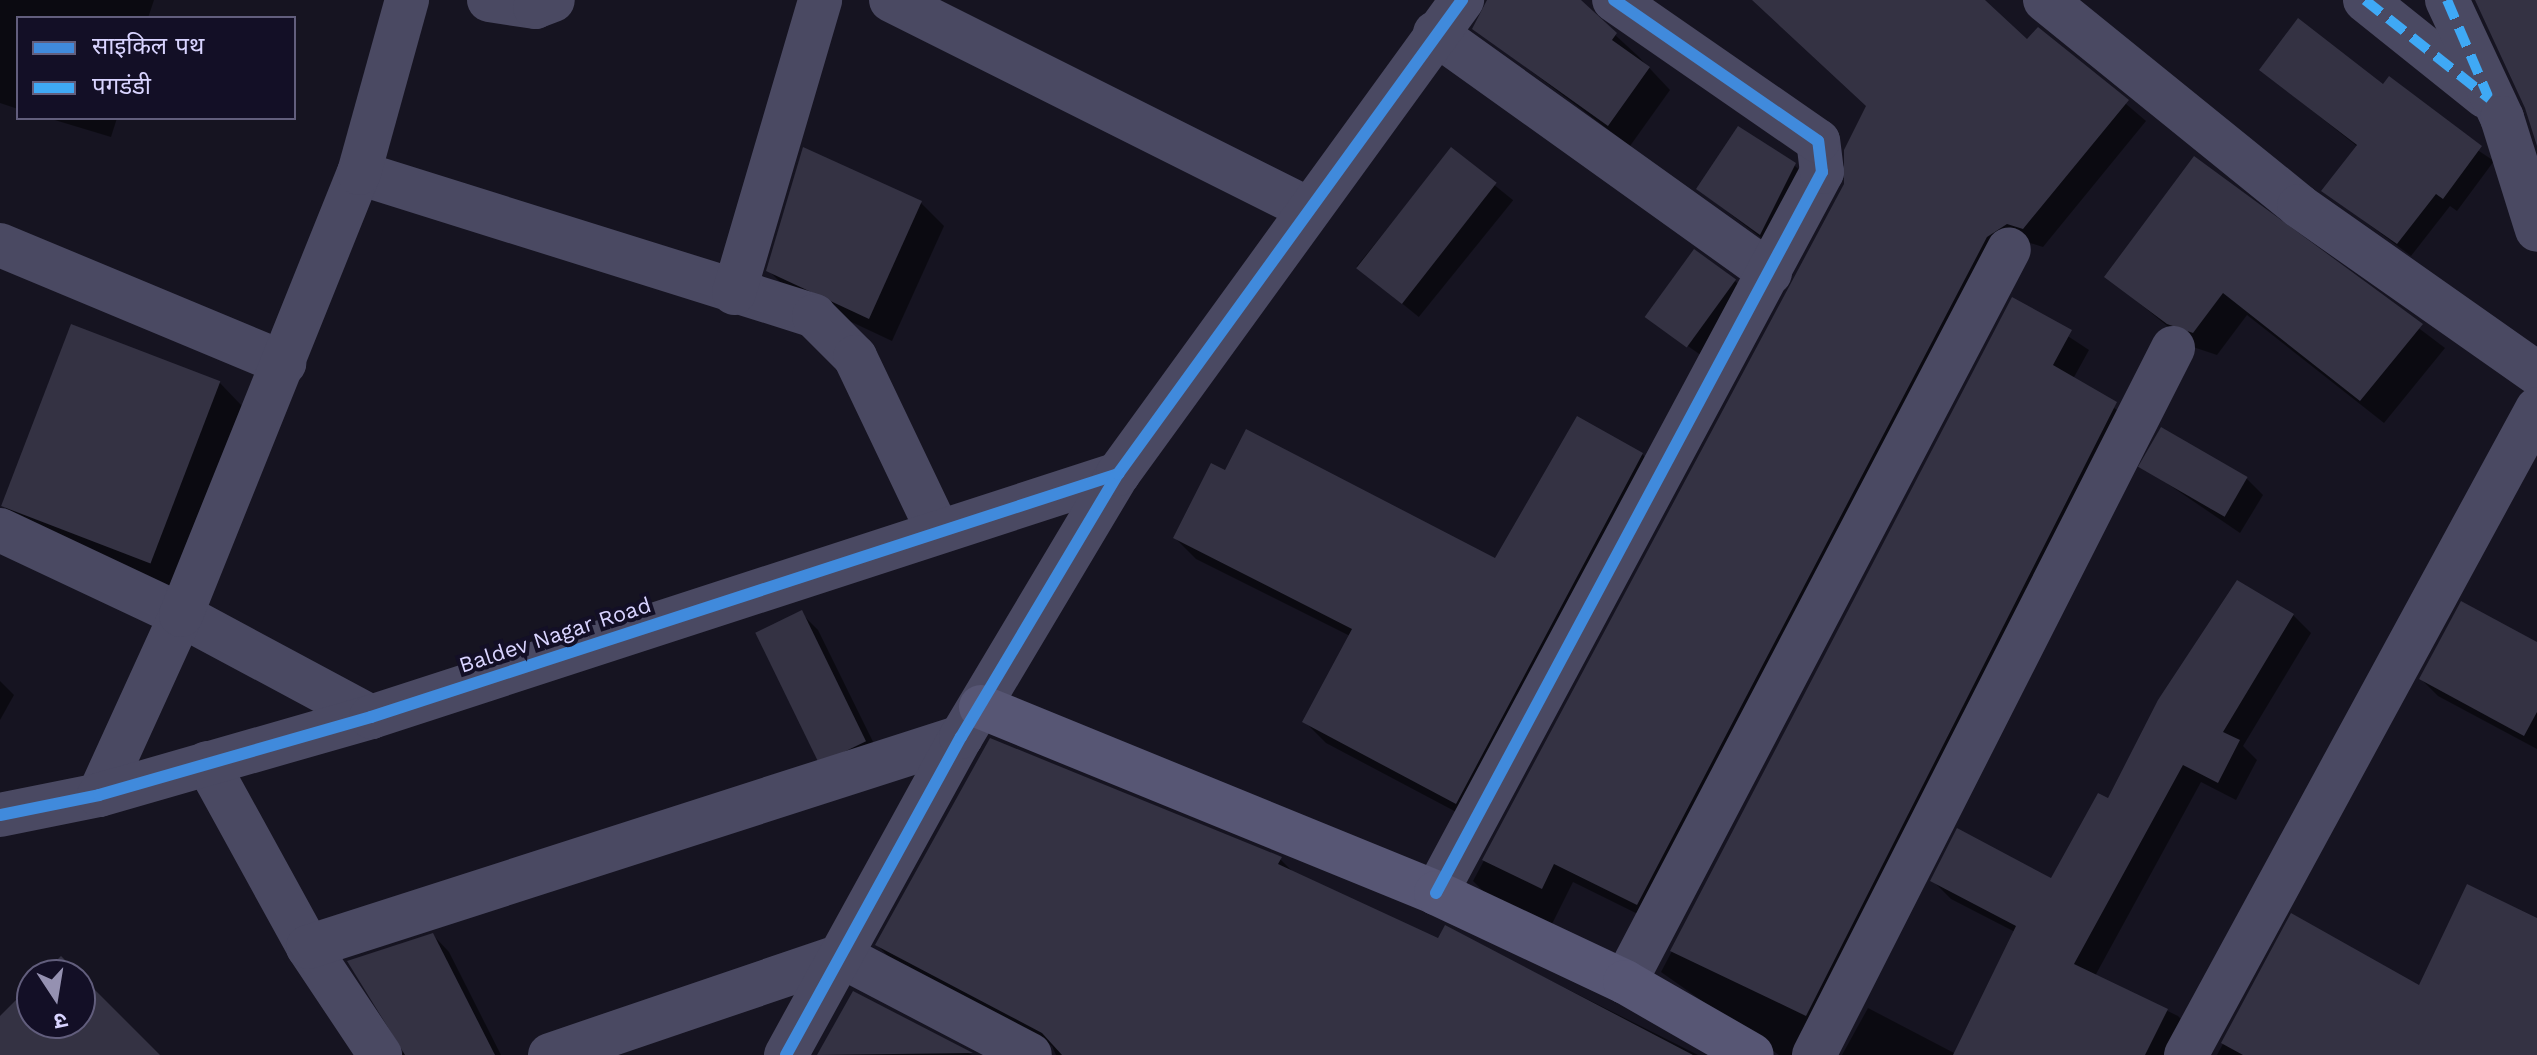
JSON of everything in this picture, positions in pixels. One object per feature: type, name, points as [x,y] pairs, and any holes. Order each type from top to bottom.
[{"type":"street","points":[[99,795],[181,615],[359,173],[407,0]]},
{"type":"street","points":[[489,0],[535,7],[553,0]]},
{"type":"street","points":[[734,293],[820,0]]},
{"type":"street","points":[[891,0],[1308,209]]},
{"type":"street","points":[[1436,893],[1822,172],[1818,141],[1614,0]]},
{"type":"street","points":[[2045,0],[2299,206],[2537,373]]},
{"type":"street","points":[[2365,0],[2490,99]]},
{"type":"street","points":[[2447,0],[2490,99],[2537,230]]},
{"type":"street","points":[[786,1055],[971,722],[1118,474],[1448,17],[1770,273]]},
{"type":"street","points":[[359,173],[814,316],[837,333],[937,529]]},
{"type":"street","points":[[0,245],[284,363]]},
{"type":"street","points":[[1625,982],[2009,249]]},
{"type":"street","points":[[1814,1055],[2173,348]]},
{"type":"street","points":[[2186,1055],[2537,409]]},
{"type":"street","name":"Baldev Nagar Road","points":[[2,812],[99,795],[371,717],[937,529],[1118,474]]},
{"type":"street","points":[[0,530],[181,615],[371,717]]},
{"type":"street","points":[[308,947],[971,722],[1436,893],[1625,982],[1745,1053]]},
{"type":"street","points":[[207,763],[308,947],[380,1055]]},
{"type":"street","points":[[550,1055],[841,956],[1030,1055]]},
{"type":"building","points":[[1487,0],[1581,0],[1617,33],[1612,40],[1650,67],[1608,126],[1472,29]]},
{"type":"building","points":[[1752,0],[1985,0],[2027,39],[2038,27],[2129,100],[2023,229],[2007,224],[1987,237],[1637,905],[1554,864],[1542,889],[1482,860],[1844,184],[1844,150],[1866,106]]},
{"type":"building","points":[[2475,0],[2537,0],[2537,146],[2525,108]]},
{"type":"building","points":[[2298,18],[2383,84],[2389,76],[2482,146],[2443,199],[2436,194],[2397,244],[2321,191],[2357,145],[2259,70]]},
{"type":"building","points":[[1738,126],[1796,163],[1760,235],[1696,189]]},
{"type":"building","points":[[803,147],[922,201],[869,319],[766,271]]},
{"type":"building","points":[[1451,147],[1497,183],[1402,304],[1356,268]]},
{"type":"building","points":[[2194,156],[2423,324],[2360,401],[2223,293],[2193,333],[2167,324],[2104,277]]},
{"type":"building","points":[[1694,249],[1736,280],[1687,348],[1645,317]]},
{"type":"building","points":[[2012,297],[2072,330],[2053,365],[2117,402],[1806,1016],[1670,951]]},
{"type":"building","points":[[71,324],[220,381],[150,563],[1,506]]},
{"type":"building","points":[[1577,416],[1643,453],[1456,804],[1302,722],[1352,629],[1173,538],[1211,463],[1225,470],[1246,429],[1495,558]]},
{"type":"building","points":[[2161,427],[2248,477],[2225,517],[2138,467]]},
{"type":"building","points":[[2237,580],[2294,614],[2223,732],[2240,740],[2218,783],[2183,765],[2074,964],[2168,1009],[2145,1055],[1953,1055],[2016,926],[1930,881],[1957,828],[2051,878],[2098,793],[2108,798],[2158,700]]},
{"type":"building","points":[[2461,601],[2537,642],[2537,712],[2524,736],[2419,679]]},
{"type":"building","points":[[802,610],[866,741],[819,764],[755,633]]},
{"type":"building","points":[[990,738],[1282,857],[1278,864],[1438,938],[1445,925],[1693,1055],[1062,1055],[1042,1033],[875,945]]},
{"type":"building","points":[[2467,884],[2537,918],[2537,1055],[2243,1055],[2221,1043],[2291,913],[2419,985]]},
{"type":"building","points":[[433,933],[495,1055],[405,1055],[347,961]]},
{"type":"building","points":[[96,991],[160,1055],[0,1055],[0,1016],[16,1000],[16,1039],[96,1039]]},
{"type":"building","points":[[853,991],[973,1053],[817,1055]]},
{"type":"marked path","points":[[2365,0],[2490,99]]},
{"type":"marked path","points":[[2447,0],[2488,96]]},
{"type":"cycle path","points":[[786,1055],[961,737],[1118,474],[1462,0]]},
{"type":"cycle path","points":[[1436,893],[1822,172],[1818,141],[1614,0]]},
{"type":"cycle path","points":[[0,815],[99,795],[371,717],[1118,474]]}]
